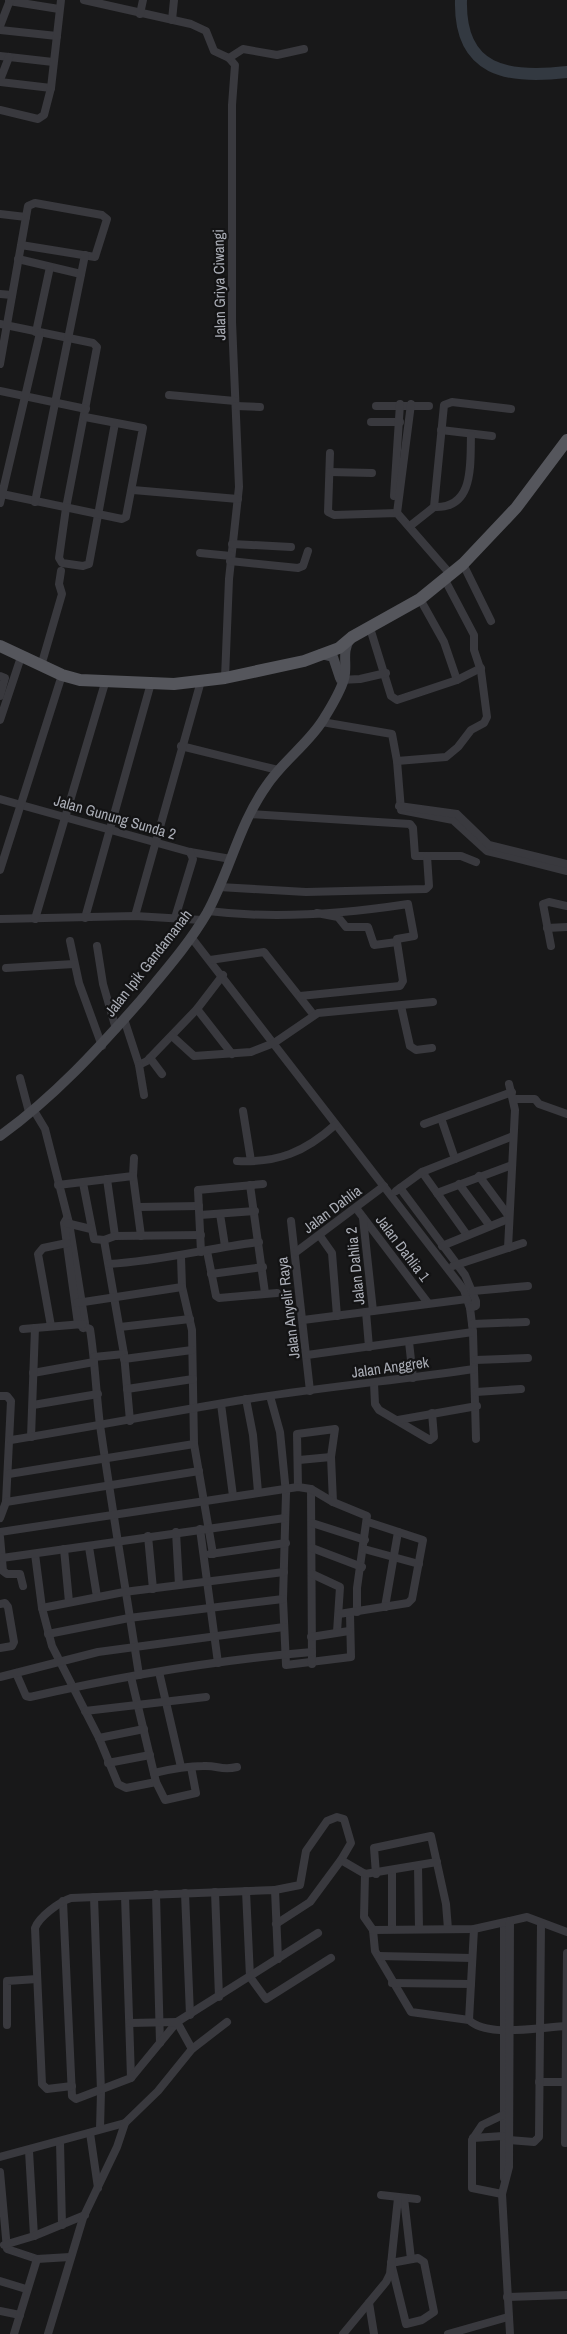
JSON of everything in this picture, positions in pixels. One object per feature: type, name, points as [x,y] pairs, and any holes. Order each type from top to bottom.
[{"type":"main road","points":[[0,646],[62,675],[105,683],[201,681],[225,678],[304,660],[339,648],[352,637],[420,599],[463,564],[516,508],[567,440]]},
{"type":"street","points":[[0,110],[41,118],[44,115],[51,88],[61,0]]},
{"type":"street","points":[[84,0],[110,3],[140,14],[172,20],[206,31],[214,51],[229,58],[243,49],[277,55],[304,49]]},
{"type":"street","points":[[140,14],[142,0]]},
{"type":"street","points":[[172,20],[174,0]]},
{"type":"street","points":[[57,36],[1,25],[9,1],[59,9]]},
{"type":"street","points":[[0,56],[53,62]]},
{"type":"street","points":[[9,57],[0,81],[51,88]]},
{"type":"street","name":"Jalan Griya Ciwangi","points":[[225,678],[231,558],[238,499],[240,448],[236,404],[231,208],[232,105],[236,65],[229,58]]},
{"type":"street","points":[[0,364],[4,325],[12,295],[28,206],[35,203],[104,215],[107,219],[98,255],[21,245]]},
{"type":"street","points":[[0,214],[26,217]]},
{"type":"street","points":[[35,502],[57,403],[85,255]]},
{"type":"street","points":[[18,259],[81,274]]},
{"type":"street","points":[[0,390],[27,396],[57,403],[115,423],[141,427],[144,430],[126,517],[35,502],[1,499],[27,396],[50,267]]},
{"type":"street","points":[[0,294],[12,295]]},
{"type":"street","points":[[4,325],[93,343],[97,347],[66,508],[59,558],[62,563],[83,567],[89,564],[115,423]]},
{"type":"street","points":[[169,394],[260,407]]},
{"type":"street","points":[[434,507],[443,409],[447,402],[511,409]]},
{"type":"street","points":[[395,512],[400,404]]},
{"type":"street","points":[[395,512],[411,404]]},
{"type":"street","points":[[376,406],[411,404],[429,406]]},
{"type":"street","points":[[370,422],[400,422]]},
{"type":"street","points":[[441,430],[492,436]]},
{"type":"street","points":[[410,526],[434,507],[452,504],[466,491],[470,479],[471,435]]},
{"type":"street","points":[[330,453],[328,512],[332,515],[395,512],[410,526],[448,577],[474,635],[474,650],[481,668],[486,721],[471,730],[446,758],[398,761]]},
{"type":"street","points":[[330,472],[372,473]]},
{"type":"street","points":[[133,490],[238,499]]},
{"type":"street","points":[[232,544],[291,547]]},
{"type":"street","points":[[200,553],[298,568],[303,566],[308,551]]},
{"type":"street","points":[[463,564],[491,621]]},
{"type":"street","points":[[41,666],[62,594],[58,584],[61,571]]},
{"type":"street","points":[[420,599],[444,642],[457,680]]},
{"type":"street","points":[[370,628],[386,673],[391,696],[397,700],[457,680],[481,668]]},
{"type":"street","name":"Jalan Ipik Gandamanah","points":[[0,1136],[102,1046],[192,935],[219,886],[250,814],[278,770],[322,722],[341,683],[345,648],[352,637]]},
{"type":"street","points":[[321,654],[333,657],[338,667],[341,683],[386,673]]},
{"type":"street","points":[[0,720],[21,657]]},
{"type":"street","points":[[0,870],[62,675]]},
{"type":"street","points":[[0,676],[5,678],[0,696]]},
{"type":"street","points":[[135,916],[201,681]]},
{"type":"street","points":[[35,919],[105,683]]},
{"type":"street","points":[[85,918],[151,683]]},
{"type":"street","points":[[322,722],[392,734],[398,761],[399,806],[407,813],[455,817],[489,845],[567,864]]},
{"type":"street","points":[[181,746],[278,770]]},
{"type":"street","name":"Jalan Gunung Sunda 2","points":[[0,799],[190,852],[193,859],[175,918]]},
{"type":"street","points":[[250,814],[410,824],[413,828],[414,855],[461,856],[476,862]]},
{"type":"street","points":[[455,817],[487,851],[567,871]]},
{"type":"street","points":[[190,852],[231,859]]},
{"type":"street","points":[[219,886],[306,892],[427,888],[427,856]]},
{"type":"street","points":[[551,946],[544,903],[567,906]]},
{"type":"street","points":[[0,919],[317,914],[408,904],[414,936],[397,939],[397,942],[374,945],[368,927],[346,927],[338,917],[317,914]]},
{"type":"street","points":[[547,928],[567,927]]},
{"type":"street","points":[[192,935],[213,959],[222,975],[335,1125],[392,1194],[448,1269],[467,1299],[473,1328],[477,1406],[476,1439]]},
{"type":"street","points":[[70,941],[74,964],[102,1046]]},
{"type":"street","points":[[300,996],[400,986],[403,981],[397,942]]},
{"type":"street","points":[[97,946],[103,984],[116,1029]]},
{"type":"street","points":[[213,959],[264,952],[313,1014]]},
{"type":"street","points":[[6,968],[74,964]]},
{"type":"street","points":[[139,1065],[150,1058],[197,1009],[222,975]]},
{"type":"street","points":[[172,1036],[194,1056],[251,1052],[274,1043],[313,1014],[433,1002]]},
{"type":"street","points":[[401,1006],[410,1046],[416,1050],[432,1048]]},
{"type":"street","points":[[197,1009],[232,1054]]},
{"type":"street","points":[[124,1019],[139,1065],[144,1095]]},
{"type":"street","points":[[150,1058],[162,1074]]},
{"type":"street","points":[[20,1078],[31,1110],[43,1122],[67,1221],[82,1325]]},
{"type":"street","points":[[508,1248],[513,1136],[512,1091]]},
{"type":"street","points":[[424,1124],[512,1091],[567,1114]]},
{"type":"street","points":[[243,1111],[251,1161]]},
{"type":"street","points":[[441,1118],[455,1159]]},
{"type":"street","points":[[237,1161],[293,1155],[335,1125]]},
{"type":"street","points":[[392,1194],[422,1172],[513,1136]]},
{"type":"street","points":[[134,1158],[133,1176],[139,1207],[141,1236]]},
{"type":"street","points":[[436,1193],[512,1165]]},
{"type":"street","points":[[422,1172],[468,1235]]},
{"type":"street","points":[[58,1185],[133,1176]]},
{"type":"street","points":[[479,1176],[508,1217]]},
{"type":"street","points":[[107,1179],[115,1236]]},
{"type":"street","points":[[83,1183],[92,1237],[104,1240],[115,1236],[201,1235]]},
{"type":"street","points":[[264,1184],[198,1190],[201,1235],[216,1296],[219,1298],[277,1293]]},
{"type":"street","points":[[459,1184],[490,1226]]},
{"type":"street","points":[[250,1185],[265,1293]]},
{"type":"street","name":"Jalan Dahlia","points":[[296,1252],[384,1186]]},
{"type":"street","points":[[400,1188],[473,1291],[476,1304],[470,1308]]},
{"type":"street","points":[[139,1207],[220,1214],[255,1211]]},
{"type":"street","name":"Jalan Dahlia 1","points":[[356,1208],[428,1303]]},
{"type":"street","points":[[220,1214],[225,1246]]},
{"type":"street","points":[[442,1246],[508,1217]]},
{"type":"street","name":"Jalan Dahlia 2","points":[[363,1218],[369,1347]]},
{"type":"street","points":[[67,1221],[91,1228]]},
{"type":"street","points":[[67,1221],[67,1243],[73,1262]]},
{"type":"street","name":"Jalan Anyelir Raya","points":[[291,1221],[310,1391]]},
{"type":"street","points":[[320,1236],[332,1253],[338,1316]]},
{"type":"street","points":[[104,1240],[120,1327],[130,1421]]},
{"type":"street","points":[[109,1264],[181,1257],[225,1246],[259,1242]]},
{"type":"street","points":[[51,1326],[38,1254],[43,1248],[67,1243]]},
{"type":"street","points":[[448,1269],[523,1243]]},
{"type":"street","points":[[181,1257],[182,1287],[190,1319],[194,1444],[204,1500],[204,1529],[209,1554],[213,1635],[219,1663]]},
{"type":"street","points":[[211,1274],[263,1267]]},
{"type":"street","points":[[473,1291],[528,1286]]},
{"type":"street","points":[[78,1303],[182,1287]]},
{"type":"street","points":[[303,1320],[467,1299]]},
{"type":"street","points":[[120,1327],[190,1319]]},
{"type":"street","points":[[307,1355],[409,1342],[473,1328],[526,1322]]},
{"type":"street","points":[[23,1329],[82,1325],[90,1329],[100,1424],[134,1647],[138,1703],[155,1777],[165,1800],[195,1794],[191,1767]]},
{"type":"street","points":[[31,1437],[35,1328]]},
{"type":"street","points":[[409,1342],[413,1378]]},
{"type":"street","points":[[33,1372],[94,1359],[192,1350]]},
{"type":"street","points":[[475,1360],[528,1358]]},
{"type":"street","name":"Jalan Anggrek","points":[[10,1440],[77,1431],[100,1424],[130,1421],[270,1396],[474,1369]]},
{"type":"street","points":[[128,1389],[193,1380]]},
{"type":"street","points":[[374,1383],[376,1407],[430,1440],[434,1437],[432,1413]]},
{"type":"street","points":[[476,1392],[521,1389]]},
{"type":"street","points":[[33,1405],[98,1394]]},
{"type":"street","points":[[0,1396],[7,1396],[11,1401],[9,1474],[6,1502],[0,1518]]},
{"type":"street","points":[[0,1532],[258,1492],[285,1489],[298,1487],[311,1489],[333,1502],[365,1514],[368,1522],[354,1613],[349,1631],[351,1657],[288,1666],[285,1654],[283,1599],[286,1543],[285,1489],[280,1432],[270,1396]]},
{"type":"street","points":[[246,1400],[253,1435],[258,1492]]},
{"type":"street","points":[[221,1404],[233,1496]]},
{"type":"street","points":[[398,1420],[477,1406]]},
{"type":"street","points":[[298,1487],[297,1434],[333,1429],[337,1433],[331,1457],[333,1502]]},
{"type":"street","points":[[9,1474],[107,1460],[194,1444]]},
{"type":"street","points":[[299,1460],[331,1457]]},
{"type":"street","points":[[6,1502],[199,1471]]},
{"type":"street","points":[[311,1489],[312,1664]]},
{"type":"street","points":[[2,1558],[285,1518]]},
{"type":"street","points":[[339,1614],[410,1602],[423,1540],[368,1522]]},
{"type":"street","points":[[312,1523],[393,1558],[419,1564]]},
{"type":"street","points":[[176,1532],[179,1586]]},
{"type":"street","points":[[384,1607],[399,1532]]},
{"type":"street","points":[[148,1536],[153,1589]]},
{"type":"street","points":[[0,1537],[4,1572],[20,1574],[22,1586]]},
{"type":"street","points":[[209,1554],[286,1543]]},
{"type":"street","points":[[89,1547],[97,1597]]},
{"type":"street","points":[[312,1548],[362,1567]]},
{"type":"street","points":[[64,1549],[69,1602]]},
{"type":"street","points":[[35,1554],[48,1634],[121,1787],[181,1767],[212,1766],[223,1770],[237,1767]]},
{"type":"street","points":[[42,1608],[124,1592],[284,1572]]},
{"type":"street","points":[[312,1574],[338,1585],[337,1632]]},
{"type":"street","points":[[48,1634],[129,1618],[283,1599]]},
{"type":"street","points":[[0,1604],[6,1604],[9,1607],[14,1642],[12,1646],[0,1648]]},
{"type":"street","points":[[0,1677],[60,1661],[134,1647],[284,1626]]},
{"type":"street","points":[[311,1637],[349,1631]]},
{"type":"street","points":[[16,1673],[27,1697],[73,1686],[159,1672],[312,1652]]},
{"type":"street","points":[[159,1672],[181,1767]]},
{"type":"street","points":[[84,1711],[206,1697]]},
{"type":"street","points":[[99,1738],[144,1729]]},
{"type":"street","points":[[108,1763],[150,1755]]},
{"type":"street","points":[[72,2086],[47,2089],[42,2084],[35,1925],[63,1901],[71,1898],[275,1890],[300,1885],[306,1851],[327,1821],[337,1817],[344,1819],[351,1843],[344,1862],[310,1902],[276,1924]]},
{"type":"street","points":[[376,1874],[373,1849],[429,1835],[433,1839],[446,1904],[448,1929]]},
{"type":"street","points":[[344,1862],[364,1873],[376,1874],[437,1862]]},
{"type":"street","points":[[418,1866],[419,1929]]},
{"type":"street","points":[[392,1871],[393,1929]]},
{"type":"street","points":[[364,1873],[364,1917],[373,1930],[375,1951],[411,2012],[469,2020],[486,2030],[567,2026]]},
{"type":"street","points":[[275,1890],[278,1959]]},
{"type":"street","points":[[246,1891],[250,1977],[268,2000],[331,1958]]},
{"type":"street","points":[[215,1892],[219,1997]]},
{"type":"street","points":[[185,1893],[190,2014]]},
{"type":"street","points":[[156,1894],[160,2043]]},
{"type":"street","points":[[125,1896],[131,2078]]},
{"type":"street","points":[[94,1897],[101,2091],[99,2129]]},
{"type":"street","points":[[63,1901],[72,2096],[76,2099],[131,2078],[177,2022],[318,1933]]},
{"type":"street","points":[[373,1930],[474,1929],[532,1917],[541,1924],[567,1932]]},
{"type":"street","points":[[506,2138],[503,2115],[507,1922]]},
{"type":"street","points":[[473,2138],[506,2138],[534,2142],[539,2137],[538,2028],[541,1924]]},
{"type":"street","points":[[469,2020],[474,1929]]},
{"type":"street","points":[[565,2143],[567,1953]]},
{"type":"street","points":[[379,1956],[472,1958]]},
{"type":"street","points":[[8,2025],[6,1981],[37,1980]]},
{"type":"street","points":[[392,1983],[471,1984]]},
{"type":"street","points":[[130,2023],[177,2022]]},
{"type":"street","points":[[177,2022],[192,2049]]},
{"type":"street","points":[[48,2334],[83,2218],[98,2189],[125,2123],[158,2091],[192,2049],[227,2022]]},
{"type":"street","points":[[505,2030],[508,2167],[502,2194],[510,2334]]},
{"type":"street","points":[[539,2082],[566,2082]]},
{"type":"street","points":[[502,2194],[472,2188],[473,2138],[482,2125],[503,2115]]},
{"type":"street","points":[[0,2157],[30,2151],[125,2123]]},
{"type":"street","points":[[90,2133],[98,2189]]},
{"type":"street","points":[[60,2142],[62,2225]]},
{"type":"street","points":[[30,2151],[34,2236]]},
{"type":"street","points":[[0,2172],[4,2245],[9,2251],[37,2259],[70,2257]]},
{"type":"street","points":[[381,2195],[417,2199]]},
{"type":"street","points":[[401,2198],[411,2259]]},
{"type":"street","points":[[343,2334],[386,2282],[401,2198]]},
{"type":"street","points":[[4,2245],[34,2236],[86,2215]]},
{"type":"street","points":[[14,2334],[37,2259]]},
{"type":"street","points":[[411,2259],[421,2259],[424,2262],[434,2312],[410,2324],[403,2321],[391,2263],[411,2259]]},
{"type":"street","points":[[0,2281],[26,2289]]},
{"type":"street","points":[[507,2297],[567,2295]]},
{"type":"street","points":[[369,2303],[374,2334]]},
{"type":"street","points":[[0,2311],[20,2315]]},
{"type":"street","points":[[448,2334],[508,2317]]},
{"type":"waterway","points":[[461,0],[463,24],[468,43],[478,56],[491,66],[525,74],[567,72]]}]
